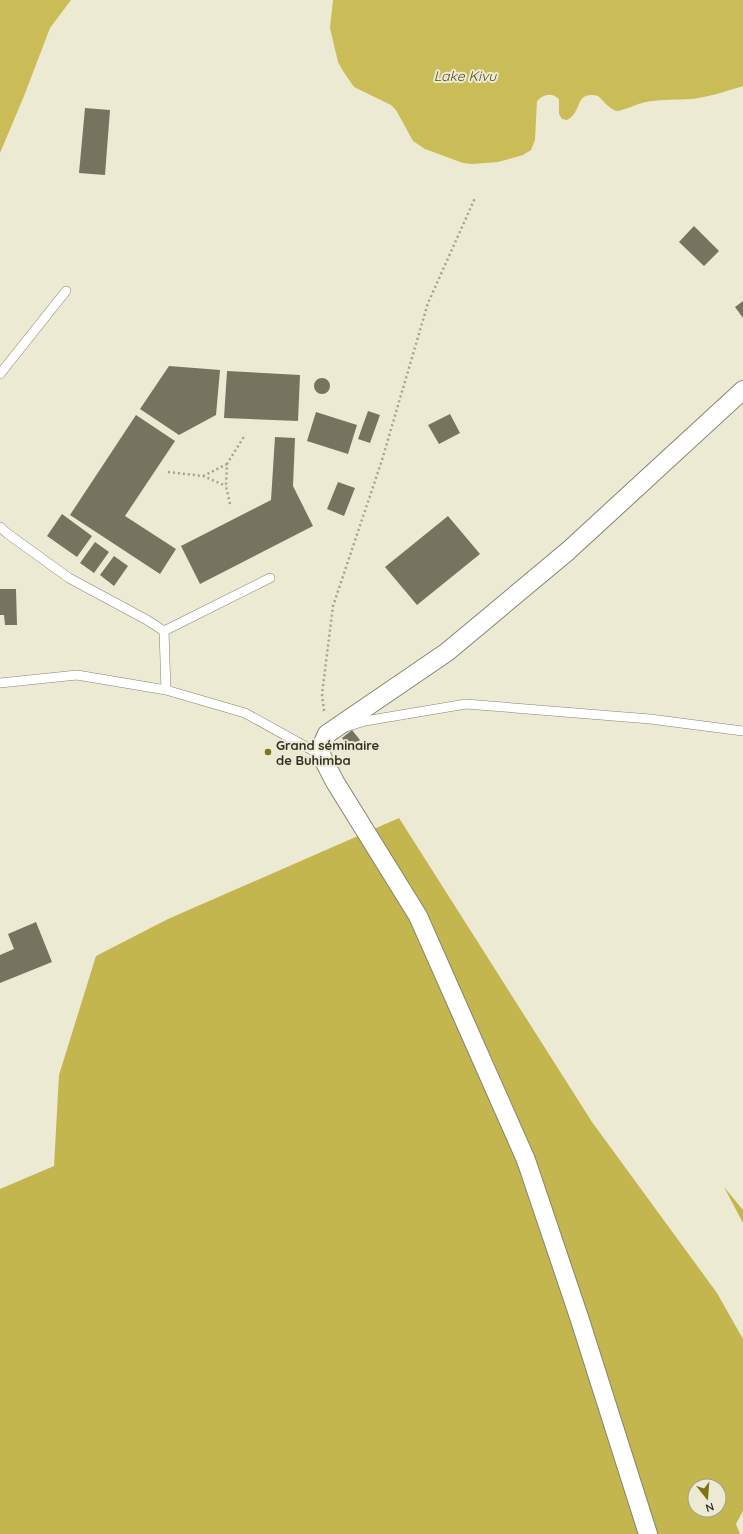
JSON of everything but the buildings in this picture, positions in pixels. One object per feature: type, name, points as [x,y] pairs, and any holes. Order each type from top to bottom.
[{"type":"street","points":[[648,1534],[579,1317],[526,1160],[418,916],[335,782],[321,755],[322,746],[327,734],[447,652],[568,550],[743,390]]},
{"type":"lane","points":[[0,374],[66,291]]},
{"type":"lane","points":[[0,526],[8,534],[69,578],[147,620],[164,631]]},
{"type":"lane","points":[[164,631],[270,578]]},
{"type":"lane","points":[[164,631],[166,690]]},
{"type":"lane","points":[[0,683],[76,675],[166,690],[245,713],[321,755]]},
{"type":"lane","points":[[327,734],[365,721],[466,704],[650,719],[743,731]]},
{"type":"path","points":[[327,734],[322,694],[333,606],[382,460],[428,303],[475,198]]},
{"type":"path","points":[[230,504],[226,486],[227,464],[245,435]]},
{"type":"path","points":[[203,476],[227,464]]},
{"type":"path","points":[[168,472],[203,476],[226,486]]},
{"type":"shaded area","points":[[399,818],[592,1122],[717,1293],[743,1339],[743,1511],[736,1524],[740,1534],[0,1534],[0,1189],[54,1166],[59,1075],[96,956],[168,919]]},
{"type":"shaded area","points":[[724,1187],[743,1210],[743,1223]]},
{"type":"water","points":[[0,0],[71,0],[50,28],[0,153]]},
{"type":"water","name":"Lake Kivu","points":[[333,0],[743,0],[743,86],[705,97],[646,102],[617,111],[609,107],[598,96],[590,95],[585,96],[582,99],[575,112],[567,120],[562,119],[559,114],[559,99],[553,95],[545,95],[537,101],[535,140],[531,150],[523,155],[498,162],[472,164],[463,163],[425,149],[413,141],[396,110],[391,105],[354,87],[338,62],[330,28]]},
{"type":"place","name":"Grand séminaire de Buhimba","points":[[268,752]]}]
